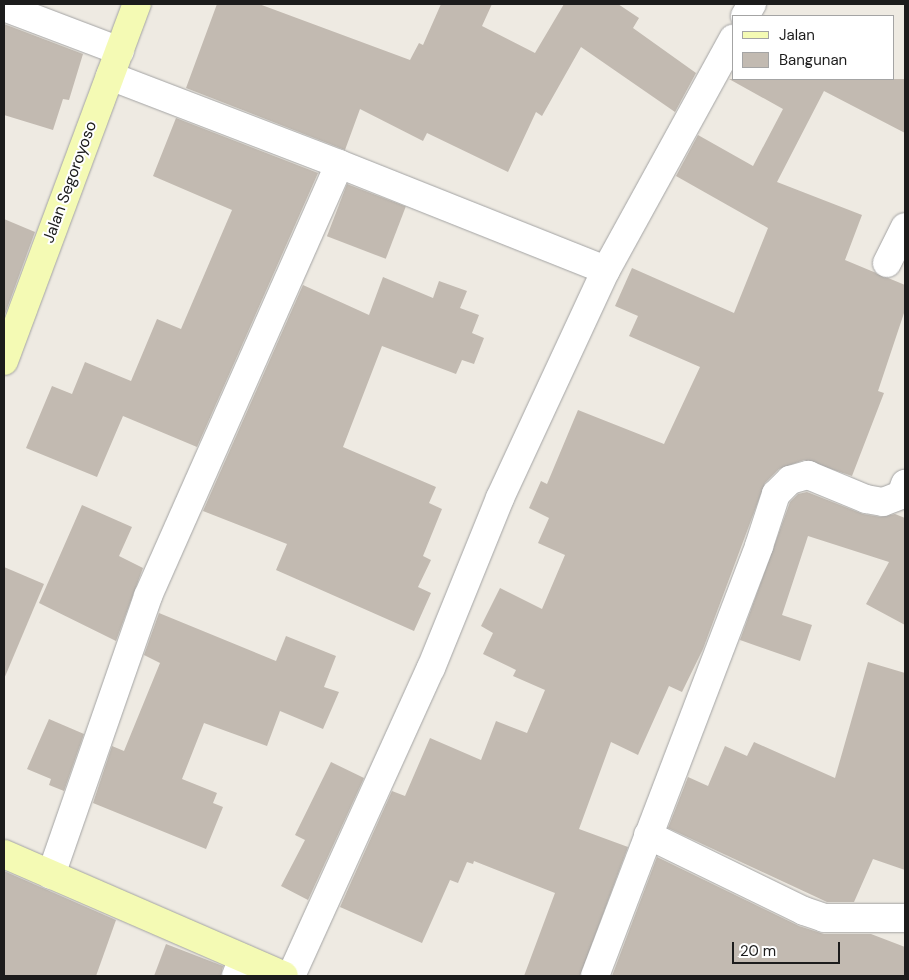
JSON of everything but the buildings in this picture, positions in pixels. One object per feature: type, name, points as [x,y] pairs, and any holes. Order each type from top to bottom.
[{"type":"main road","name":"Jalan Segoroyoso","points":[[4,361],[137,4]]},
{"type":"main road","points":[[4,854],[239,967],[284,976]]},
{"type":"street","points":[[746,15],[752,4]]},
{"type":"street","points":[[4,7],[115,63],[339,164],[606,270]]},
{"type":"street","points":[[292,976],[431,668],[500,498],[606,270],[732,41]]},
{"type":"street","points":[[51,875],[148,596],[339,164]]},
{"type":"street","points":[[887,263],[905,227]]},
{"type":"street","points":[[595,976],[756,556],[776,494],[790,480],[808,475],[866,498],[883,502],[901,495],[905,484]]},
{"type":"street","points":[[648,835],[817,916],[844,920],[905,918]]}]
